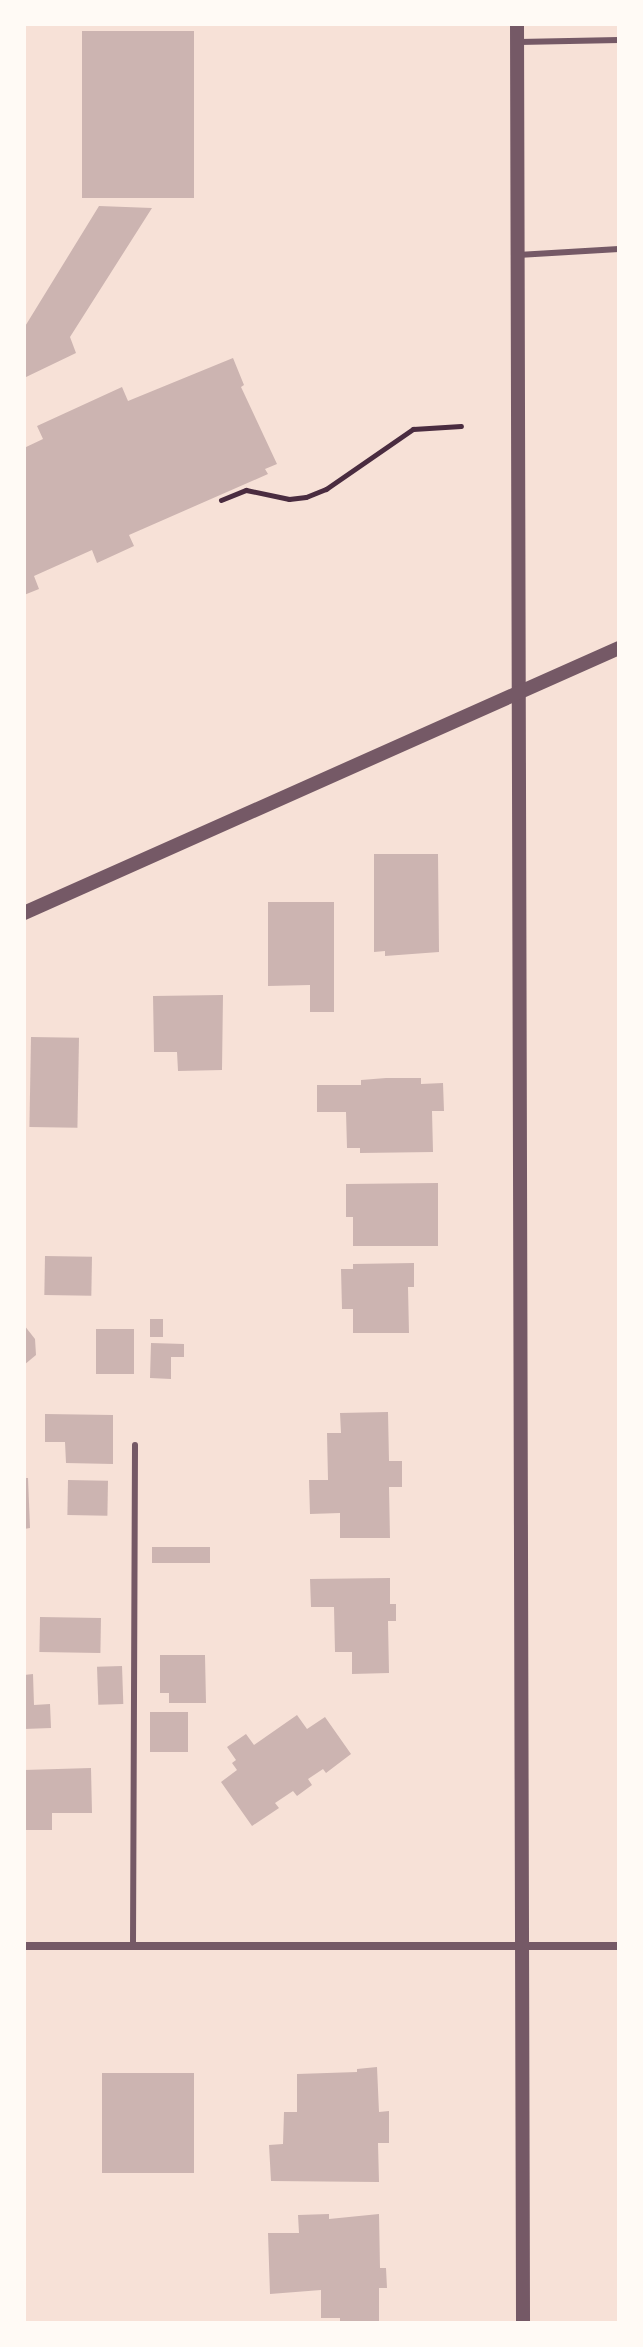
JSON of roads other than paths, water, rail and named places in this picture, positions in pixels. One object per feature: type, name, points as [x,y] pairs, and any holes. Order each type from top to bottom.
[{"type":"street","points":[[517,24],[523,2323]]},
{"type":"street","points":[[24,913],[619,648]]},
{"type":"street","points":[[24,1946],[619,1946]]},
{"type":"lane","points":[[517,43],[619,40]]},
{"type":"lane","points":[[518,255],[619,249]]},
{"type":"lane","points":[[133,1946],[135,1445]]}]
